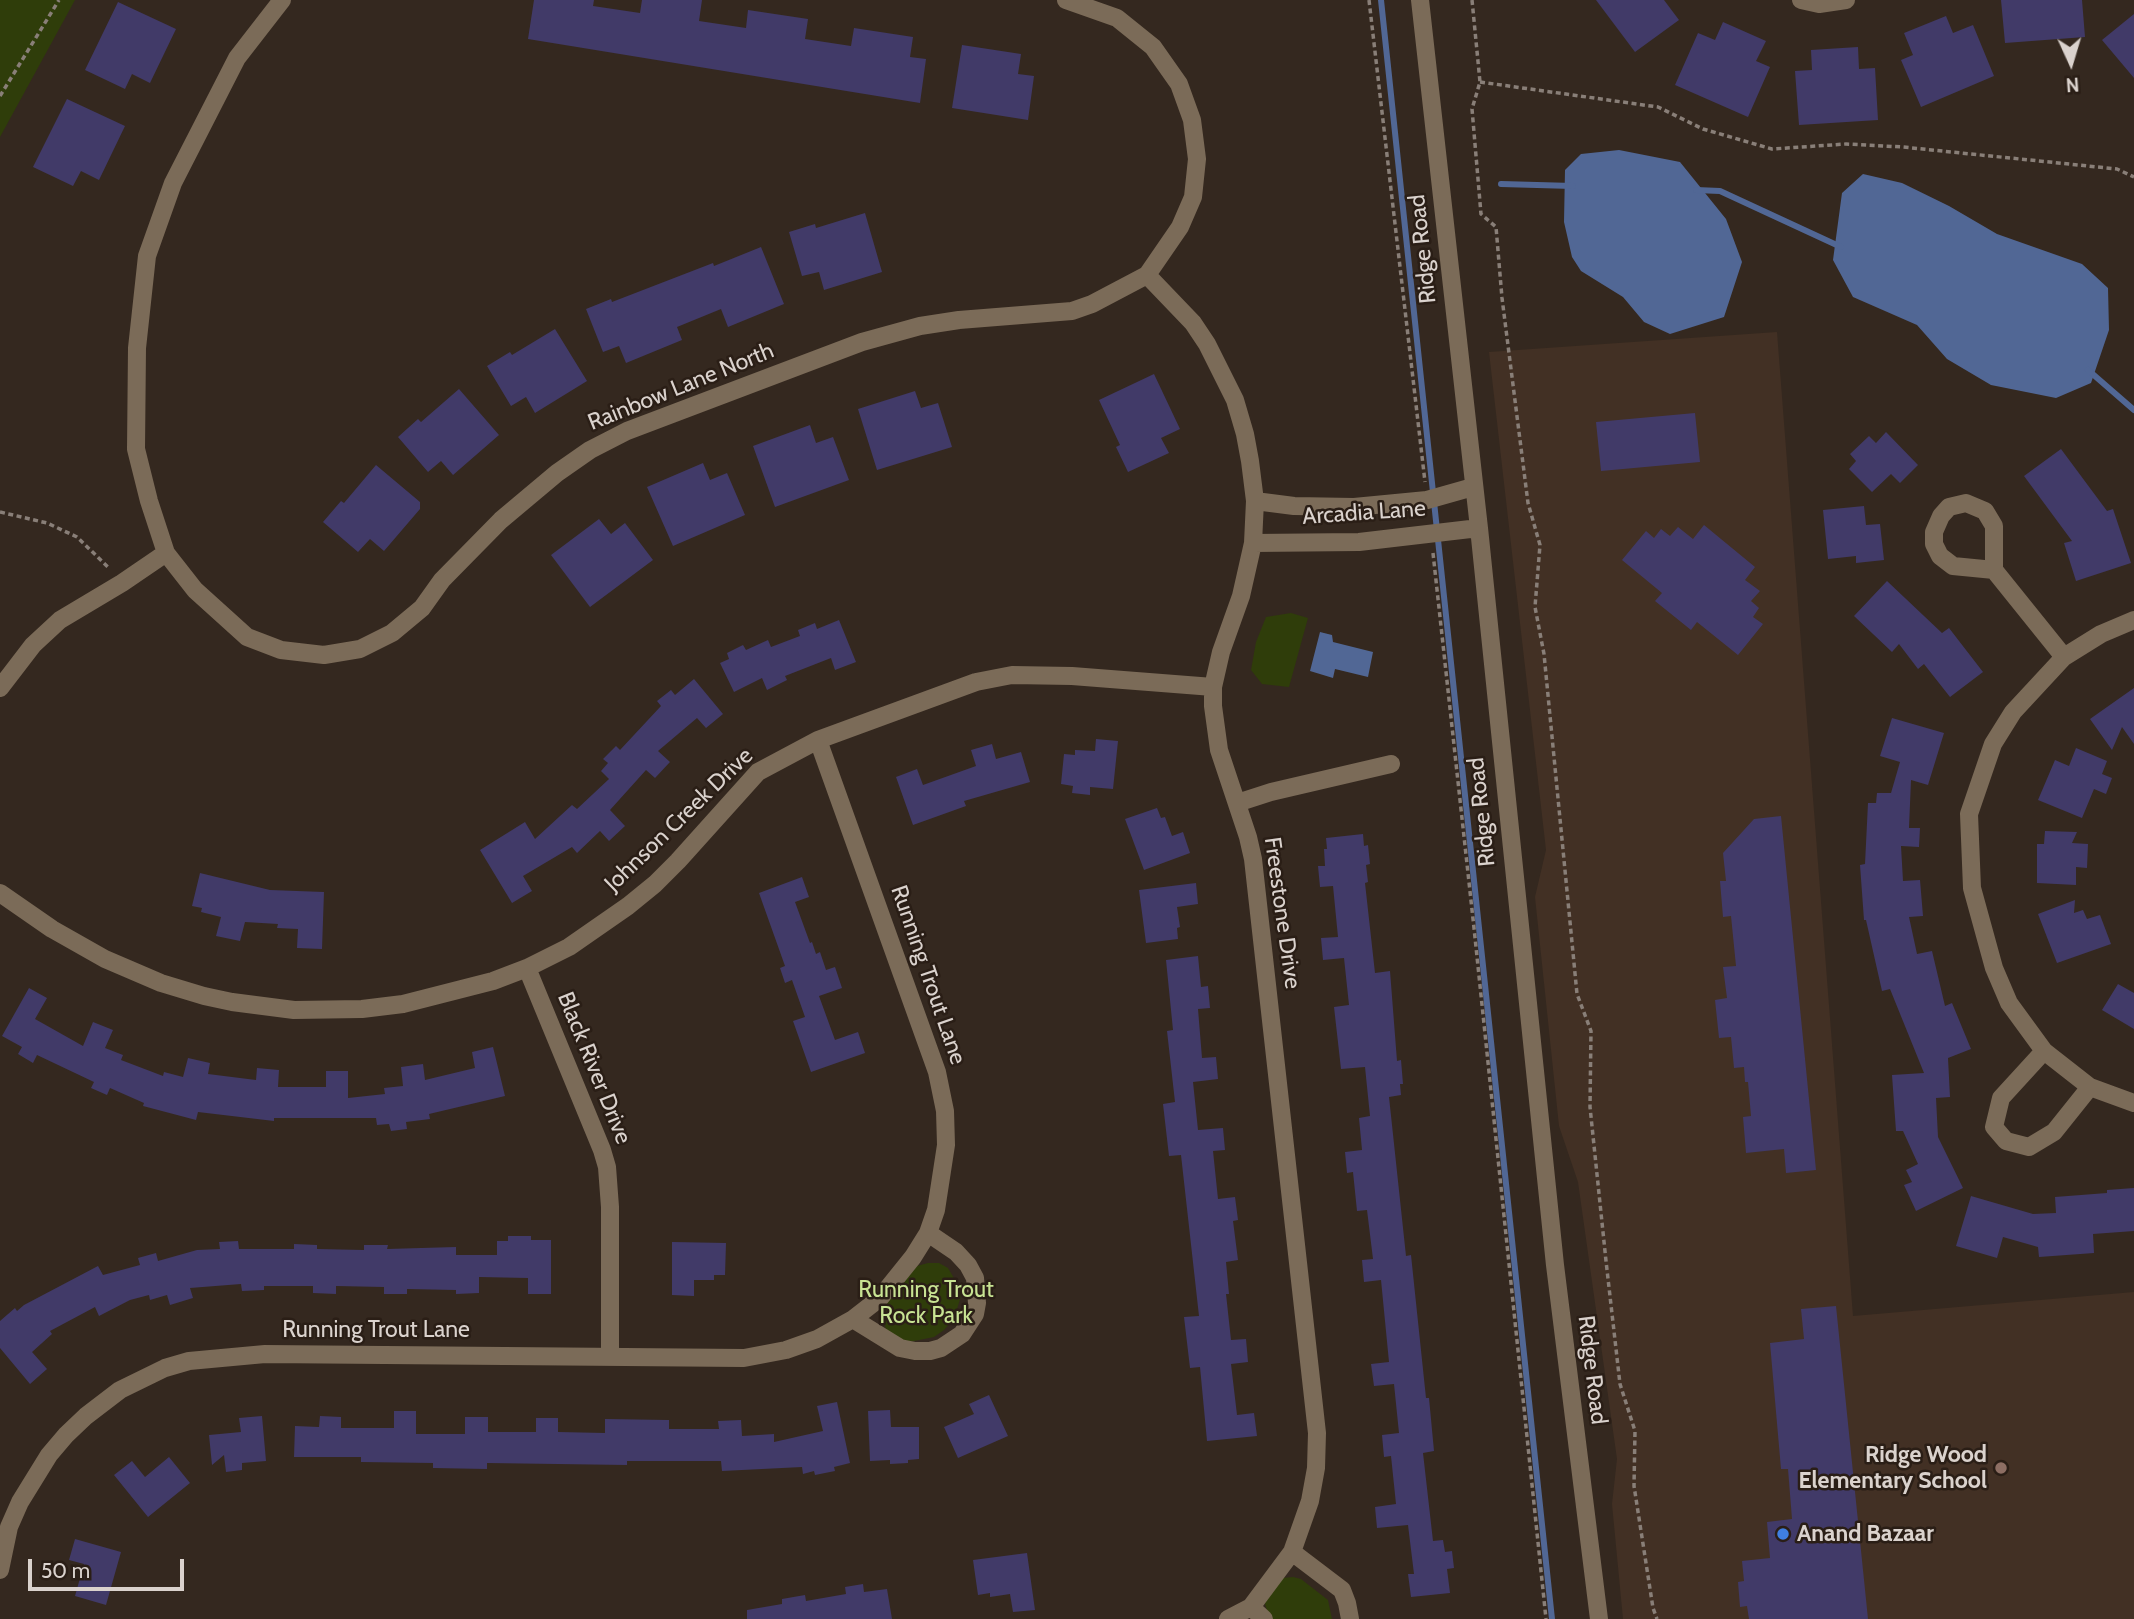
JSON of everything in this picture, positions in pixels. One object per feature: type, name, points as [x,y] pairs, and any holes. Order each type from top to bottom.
[{"type":"street","name":"Rainbow Lane North","points":[[282,0],[237,58],[173,183],[147,256],[137,348],[136,449],[166,553],[195,590],[247,637],[281,650],[324,655],[360,649],[392,633],[422,608],[442,580],[493,528],[548,481],[590,450],[627,431],[862,342],[920,326],[959,320],[1072,311],[1092,304],[1147,275]]},
{"type":"street","points":[[1066,0],[1117,18],[1153,47],[1179,84],[1192,120],[1197,159],[1193,197],[1180,227],[1147,275]]},
{"type":"street","name":"Ridge Road","points":[[1420,0],[1479,528],[1555,1265],[1599,1619]]},
{"type":"street","points":[[1801,0],[1819,4],[1846,0]]},
{"type":"street","name":"Freestone Drive","points":[[1147,275],[1193,323],[1208,344],[1223,374],[1245,434],[1255,501],[1252,543],[1241,596],[1221,652],[1213,687],[1215,727],[1219,750],[1248,837],[1256,878],[1317,1433],[1316,1468],[1310,1501],[1292,1552],[1258,1613],[1228,1619]]},
{"type":"street","name":"Arcadia Lane","points":[[1255,501],[1337,508],[1427,500],[1473,487]]},
{"type":"street","name":"Arcadia Lane","points":[[1252,543],[1359,542],[1479,528]]},
{"type":"street","points":[[0,688],[33,645],[60,620],[166,553]]},
{"type":"street","points":[[1994,570],[2064,657]]},
{"type":"street","points":[[2134,620],[2101,634],[2064,657],[2013,712],[1993,744],[1969,814],[1972,888],[1994,968],[2009,1003],[2044,1051],[2091,1087],[2134,1103]]},
{"type":"street","name":"Johnson Creek Drive","points":[[0,893],[69,939],[127,970],[204,996],[261,1006],[328,1010],[403,1004],[459,991],[527,968],[569,947],[628,906],[678,861],[758,772],[818,740],[976,682],[1012,675],[1072,676],[1213,687]]},
{"type":"street","name":"Running Trout Lane","points":[[0,1570],[9,1527],[20,1502],[49,1455],[86,1416],[120,1390],[165,1368],[189,1360],[239,1355],[744,1358],[762,1356],[817,1339],[853,1319],[880,1298],[913,1257],[928,1233],[943,1174],[947,1126],[937,1072],[818,740]]},
{"type":"street","points":[[1237,803],[1271,792],[1391,764]]},
{"type":"street","name":"Black River Drive","points":[[527,968],[607,1167],[610,1207],[610,1356]]},
{"type":"street","points":[[2044,1051],[2001,1098],[1994,1127],[2006,1141],[2029,1147],[2054,1132],[2091,1087]]},
{"type":"street","points":[[853,1319],[900,1348],[915,1351],[941,1348],[962,1334],[970,1324],[977,1303],[975,1279],[968,1265],[956,1252],[928,1233]]},
{"type":"street","points":[[1292,1552],[1342,1590],[1350,1619]]},
{"type":"path","points":[[0,96],[59,0]]},
{"type":"path","points":[[1369,0],[1427,500]]},
{"type":"path","points":[[1472,0],[1480,82],[1472,109],[1481,214],[1496,227],[1502,298],[1528,503],[1540,545],[1535,607],[1544,654],[1577,994],[1591,1031],[1590,1107],[1606,1261],[1620,1384],[1635,1431],[1634,1486],[1657,1619]]},
{"type":"path","points":[[1480,82],[1658,107],[1703,129],[1772,149],[1846,144],[1903,147],[2117,169],[2134,177]]},
{"type":"path","points":[[0,512],[47,523],[76,537],[122,583]]},
{"type":"path","points":[[1429,533],[1474,928],[1546,1619]]},
{"type":"shaded area","points":[[1777,332],[1853,1316],[2134,1292],[2134,1619],[1623,1619],[1612,1504],[1617,1459],[1578,1182],[1559,1126],[1535,897],[1546,850],[1489,352]]},
{"type":"green space","points":[[0,0],[75,0],[0,137]]},
{"type":"green space","points":[[1291,613],[1308,618],[1289,687],[1262,684],[1251,670],[1256,642],[1266,617]]},
{"type":"green space","name":"Running Trout Rock Park","points":[[939,1263],[948,1268],[955,1280],[961,1296],[954,1319],[934,1337],[909,1342],[896,1338],[887,1331],[883,1322],[887,1301],[917,1266]]},
{"type":"green space","points":[[1282,1578],[1301,1579],[1328,1600],[1332,1619],[1272,1619],[1269,1616],[1265,1604],[1268,1590]]},
{"type":"water","points":[[1619,150],[1680,162],[1726,219],[1742,262],[1724,317],[1670,334],[1644,322],[1623,297],[1581,271],[1572,257],[1564,222],[1565,170],[1581,154]]},
{"type":"water","points":[[1863,174],[1902,183],[1997,234],[2082,264],[2108,288],[2109,330],[2091,383],[2056,398],[1991,385],[1947,359],[1917,325],[1853,297],[1833,260],[1842,193]]},
{"type":"water","points":[[1320,632],[1332,635],[1333,642],[1373,652],[1368,677],[1335,669],[1333,678],[1310,671]]},
{"type":"building","points":[[534,0],[594,0],[593,6],[640,13],[642,0],[702,0],[699,21],[746,28],[748,10],[808,19],[805,39],[851,46],[854,28],[913,37],[910,57],[926,59],[920,103],[528,39]]},
{"type":"building","points":[[1596,0],[1664,0],[1679,20],[1635,52]]},
{"type":"building","points":[[2001,0],[2082,0],[2085,37],[2005,43]]},
{"type":"building","points":[[118,2],[176,29],[150,83],[132,74],[125,89],[85,70]]},
{"type":"building","points":[[2134,14],[2134,78],[2102,40]]},
{"type":"building","points":[[1946,16],[1953,33],[1973,25],[1994,76],[1921,107],[1901,60],[1913,55],[1904,33]]},
{"type":"building","points":[[1723,22],[1766,41],[1756,61],[1770,67],[1748,117],[1675,85],[1698,33],[1715,40]]},
{"type":"building","points":[[962,45],[1021,54],[1018,74],[1034,76],[1028,120],[952,108]]},
{"type":"building","points":[[1858,47],[1859,69],[1875,68],[1878,120],[1799,125],[1795,71],[1812,70],[1811,50]]},
{"type":"building","points":[[67,99],[125,126],[99,180],[81,171],[73,186],[33,167]]},
{"type":"building","points":[[865,213],[882,272],[824,290],[819,272],[802,276],[789,232],[815,224],[816,228]]},
{"type":"building","points":[[761,247],[784,304],[728,327],[721,309],[677,327],[682,340],[626,363],[619,346],[603,352],[586,309],[611,299],[612,302],[713,263],[714,266]]},
{"type":"building","points":[[555,329],[587,381],[535,413],[526,397],[511,406],[487,366],[510,352],[512,355]]},
{"type":"building","points":[[1154,374],[1180,429],[1161,438],[1169,453],[1128,472],[1116,447],[1120,445],[1099,400]]},
{"type":"building","points":[[459,389],[499,435],[453,475],[441,461],[428,472],[398,437],[418,419],[421,422]]},
{"type":"building","points":[[915,391],[921,408],[938,403],[952,447],[877,470],[858,409]]},
{"type":"building","points":[[1695,413],[1700,462],[1601,471],[1596,422]]},
{"type":"building","points":[[810,425],[816,443],[833,437],[849,480],[775,507],[753,446]]},
{"type":"building","points":[[1886,432],[1918,465],[1900,483],[1891,474],[1872,492],[1849,469],[1856,461],[1850,454],[1869,436],[1876,443]]},
{"type":"building","points":[[2061,449],[2107,511],[2113,509],[2131,563],[2076,581],[2064,543],[2072,541],[2024,476]]},
{"type":"building","points":[[703,463],[710,480],[727,473],[745,515],[673,546],[647,487]]},
{"type":"building","points":[[376,465],[420,502],[420,509],[384,551],[370,539],[358,552],[323,522],[341,501],[344,503]]},
{"type":"building","points":[[1864,506],[1866,525],[1880,524],[1884,560],[1856,563],[1856,556],[1828,559],[1823,510]]},
{"type":"building","points":[[599,519],[611,534],[625,523],[653,560],[590,607],[551,555]]},
{"type":"building","points":[[1704,525],[1755,567],[1745,580],[1760,591],[1751,601],[1759,608],[1753,617],[1763,624],[1738,655],[1697,622],[1691,630],[1655,601],[1662,593],[1622,560],[1646,531],[1654,538],[1661,529],[1670,536],[1678,527],[1693,539]]},
{"type":"building","points":[[1887,581],[1942,633],[1949,628],[1983,672],[1950,697],[1924,664],[1918,669],[1899,644],[1892,652],[1854,616]]},
{"type":"building","points":[[839,620],[856,662],[835,670],[831,658],[785,676],[787,680],[767,690],[762,678],[734,692],[720,663],[729,659],[727,653],[743,645],[746,650],[768,640],[771,647],[800,636],[798,630],[815,623],[817,629]]},
{"type":"building","points":[[694,679],[723,714],[706,728],[697,718],[658,751],[670,762],[655,778],[646,770],[610,810],[625,826],[609,841],[600,831],[577,853],[572,847],[523,876],[532,891],[512,903],[480,850],[525,822],[535,839],[572,805],[577,809],[609,779],[601,771],[608,763],[603,759],[616,746],[620,750],[661,706],[657,701],[671,690],[675,695]]},
{"type":"building","points":[[2134,688],[2134,744],[2122,727],[2112,750],[2090,719]]},
{"type":"building","points":[[1892,718],[1944,733],[1928,785],[1911,780],[1909,828],[1920,828],[1919,847],[1901,846],[1903,881],[1920,880],[1923,916],[1909,917],[1917,954],[1932,951],[1945,1006],[1952,1003],[1971,1049],[1948,1058],[1950,1097],[1936,1098],[1938,1137],[1963,1188],[1916,1211],[1904,1185],[1912,1182],[1906,1170],[1918,1164],[1903,1131],[1896,1131],[1892,1075],[1924,1073],[1890,989],[1882,991],[1864,920],[1860,865],[1865,864],[1868,803],[1876,803],[1877,793],[1891,793],[1900,762],[1880,756]]},
{"type":"building","points":[[1096,739],[1118,741],[1113,789],[1090,787],[1090,795],[1072,793],[1073,786],[1061,784],[1064,754],[1075,755],[1075,750],[1095,751]]},
{"type":"building","points":[[992,744],[996,759],[1021,752],[1030,782],[964,801],[966,806],[913,825],[896,777],[917,769],[923,785],[976,766],[971,750]]},
{"type":"building","points":[[2076,748],[2107,761],[2102,774],[2112,778],[2106,794],[2094,789],[2082,818],[2038,800],[2055,760],[2069,766]]},
{"type":"building","points":[[1157,808],[1161,818],[1165,817],[1172,836],[1183,832],[1190,853],[1144,870],[1125,819]]},
{"type":"building","points":[[1781,816],[1816,1170],[1786,1173],[1784,1149],[1746,1153],[1743,1117],[1751,1116],[1748,1082],[1745,1082],[1744,1067],[1734,1068],[1731,1037],[1719,1038],[1715,1000],[1727,998],[1723,967],[1736,966],[1731,916],[1723,917],[1720,881],[1726,881],[1723,853],[1754,819]]},
{"type":"building","points":[[2045,831],[2077,832],[2072,843],[2088,844],[2087,868],[2076,867],[2076,885],[2037,883],[2037,844],[2044,844]]},
{"type":"building","points":[[1363,834],[1364,846],[1368,845],[1370,864],[1366,865],[1368,882],[1365,883],[1375,973],[1390,971],[1397,1061],[1401,1060],[1401,1095],[1389,1097],[1406,1256],[1411,1255],[1426,1398],[1429,1398],[1434,1451],[1423,1453],[1433,1541],[1443,1540],[1445,1552],[1452,1551],[1454,1568],[1447,1569],[1450,1593],[1411,1597],[1408,1574],[1414,1574],[1408,1525],[1377,1528],[1375,1507],[1396,1504],[1391,1456],[1384,1457],[1382,1435],[1399,1433],[1394,1384],[1374,1386],[1371,1364],[1389,1362],[1381,1280],[1364,1282],[1362,1260],[1373,1259],[1367,1210],[1357,1211],[1353,1172],[1347,1173],[1345,1152],[1362,1150],[1359,1118],[1370,1116],[1365,1067],[1341,1069],[1334,1007],[1349,1005],[1344,958],[1323,960],[1321,938],[1338,937],[1333,886],[1320,887],[1318,866],[1325,866],[1326,838]]},
{"type":"building","points":[[200,873],[270,890],[324,892],[322,949],[297,948],[298,929],[277,928],[278,924],[245,922],[240,941],[216,936],[221,917],[201,912],[202,908],[192,906]]},
{"type":"building","points":[[802,877],[809,897],[795,902],[816,954],[820,952],[826,970],[835,967],[842,988],[819,996],[835,1040],[858,1032],[865,1053],[811,1072],[793,1021],[805,1017],[792,980],[785,983],[780,968],[785,966],[759,893]]},
{"type":"building","points":[[1196,883],[1198,904],[1177,907],[1180,927],[1177,928],[1178,939],[1146,943],[1139,890]]},
{"type":"building","points":[[2075,900],[2074,913],[2083,910],[2087,919],[2100,915],[2111,944],[2057,963],[2038,914]]},
{"type":"building","points":[[1198,956],[1201,987],[1208,986],[1210,1008],[1198,1009],[1202,1058],[1216,1057],[1218,1079],[1193,1082],[1198,1130],[1223,1128],[1225,1150],[1213,1151],[1218,1199],[1235,1197],[1238,1220],[1233,1221],[1238,1260],[1226,1262],[1229,1294],[1226,1294],[1231,1340],[1246,1339],[1248,1362],[1231,1364],[1237,1415],[1254,1413],[1257,1436],[1207,1441],[1200,1367],[1190,1368],[1184,1317],[1199,1316],[1181,1155],[1169,1156],[1163,1104],[1175,1102],[1167,1031],[1173,1030],[1166,960]]},
{"type":"building","points":[[2118,984],[2134,993],[2134,1029],[2102,1010]]},
{"type":"building","points":[[29,988],[47,998],[35,1019],[83,1046],[93,1022],[113,1030],[105,1048],[123,1055],[121,1060],[163,1076],[164,1072],[183,1077],[188,1058],[210,1063],[208,1074],[256,1080],[257,1068],[279,1070],[278,1087],[326,1087],[326,1071],[348,1071],[348,1098],[385,1094],[384,1088],[403,1086],[401,1067],[423,1064],[425,1080],[475,1068],[472,1052],[493,1047],[505,1096],[429,1114],[430,1119],[406,1122],[407,1129],[391,1131],[389,1124],[377,1125],[376,1118],[274,1118],[274,1121],[198,1112],[196,1120],[143,1106],[144,1103],[110,1088],[107,1095],[91,1088],[94,1082],[37,1055],[33,1063],[18,1054],[22,1047],[2,1036]]},
{"type":"building","points":[[2134,1188],[2134,1231],[2093,1234],[2094,1253],[2039,1257],[2038,1247],[2003,1237],[1997,1258],[1956,1246],[1971,1196],[2033,1214],[2056,1213],[2055,1197]]},
{"type":"building","points":[[508,1236],[531,1236],[531,1240],[551,1240],[551,1294],[528,1294],[528,1278],[479,1277],[479,1293],[456,1294],[456,1290],[407,1289],[407,1294],[384,1294],[384,1287],[336,1286],[336,1294],[313,1293],[313,1286],[264,1286],[264,1290],[242,1291],[241,1284],[190,1288],[193,1298],[170,1305],[167,1295],[150,1300],[149,1295],[130,1300],[99,1316],[95,1307],[50,1331],[52,1334],[32,1352],[47,1369],[30,1384],[0,1348],[0,1321],[15,1308],[17,1311],[98,1266],[103,1275],[140,1265],[138,1258],[156,1253],[158,1261],[197,1250],[220,1249],[219,1242],[238,1241],[239,1249],[294,1249],[294,1244],[317,1245],[317,1249],[364,1250],[364,1245],[388,1245],[387,1249],[456,1247],[456,1255],[497,1255],[497,1241],[508,1241]]},
{"type":"building","points":[[672,1242],[726,1243],[725,1275],[714,1275],[714,1280],[694,1280],[694,1296],[672,1295]]},
{"type":"building","points":[[1836,1306],[1868,1619],[1749,1619],[1747,1606],[1740,1607],[1738,1582],[1744,1581],[1742,1561],[1770,1558],[1767,1522],[1792,1519],[1788,1469],[1781,1469],[1770,1343],[1804,1339],[1801,1309]]},
{"type":"building","points":[[989,1395],[1008,1436],[958,1458],[944,1427],[974,1414],[969,1404]]},
{"type":"building","points":[[837,1402],[850,1463],[834,1467],[835,1471],[815,1475],[814,1471],[803,1474],[802,1467],[722,1471],[721,1461],[627,1461],[627,1465],[487,1463],[487,1469],[433,1468],[433,1463],[361,1462],[361,1457],[294,1457],[295,1426],[319,1427],[320,1416],[341,1417],[341,1428],[394,1428],[394,1411],[416,1411],[416,1434],[465,1434],[465,1417],[488,1417],[488,1432],[536,1432],[536,1418],[558,1418],[558,1432],[605,1433],[605,1419],[669,1420],[669,1429],[719,1429],[718,1421],[741,1420],[742,1436],[774,1434],[774,1442],[823,1431],[817,1406]]},
{"type":"building","points":[[890,1410],[891,1427],[919,1427],[919,1459],[890,1464],[890,1460],[870,1461],[868,1411]]},
{"type":"building","points":[[262,1416],[266,1461],[242,1463],[242,1470],[226,1472],[224,1455],[212,1465],[209,1435],[241,1432],[239,1418]]},
{"type":"building","points":[[169,1457],[190,1483],[148,1517],[114,1475],[132,1461],[145,1477]]},
{"type":"building","points":[[75,1539],[121,1552],[106,1605],[75,1596],[84,1564],[69,1560]]},
{"type":"building","points":[[1027,1553],[1035,1610],[1013,1612],[1010,1594],[990,1597],[990,1593],[978,1595],[973,1560]]},
{"type":"building","points":[[863,1584],[864,1592],[887,1589],[892,1619],[747,1619],[747,1610],[782,1604],[782,1599],[805,1595],[806,1601],[846,1594],[845,1587]]},
{"type":"waterway","points":[[1381,0],[1552,1619]]},
{"type":"waterway","points":[[1501,184],[1573,186]]},
{"type":"waterway","points":[[1696,190],[1720,191],[1841,247]]},
{"type":"waterway","points":[[2088,370],[2134,410]]},
{"type":"place","name":"Ridge Wood Elementary School","points":[[2001,1468]]},
{"type":"place","name":"Anand Bazaar","points":[[1783,1534]]}]
